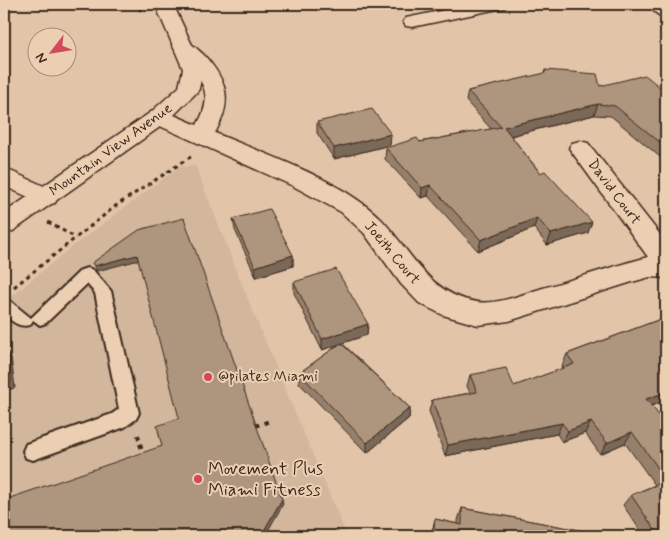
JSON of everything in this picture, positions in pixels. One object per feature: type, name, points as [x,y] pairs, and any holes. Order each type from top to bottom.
[{"type":"street","name":"Mountain View Avenue","points":[[4,225],[159,117],[189,89],[193,78],[193,69],[164,4]]},
{"type":"street","points":[[412,22],[498,4]]},
{"type":"street","points":[[654,4],[666,12]]},
{"type":"street","points":[[182,45],[204,66],[215,86],[217,102],[212,121],[198,146]]},
{"type":"street","name":"Joeith Court","points":[[159,117],[198,146],[302,180],[350,206],[373,227],[411,277],[429,295],[453,307],[478,314],[509,310],[630,272],[650,267],[666,268]]},
{"type":"street","name":"David Court","points":[[580,148],[666,261]]},
{"type":"street","points":[[4,176],[46,196]]},
{"type":"lane","points":[[6,298],[32,319],[87,274],[102,291],[129,413],[118,421],[33,452]]},
{"type":"path","points":[[138,4],[144,18]]},
{"type":"path","points":[[6,298],[76,238],[198,146]]},
{"type":"path","points":[[47,221],[76,238]]},
{"type":"path","points":[[255,426],[270,421]]},
{"type":"path","points":[[138,433],[143,458]]},
{"type":"shaded area","points":[[195,165],[255,317],[347,536],[4,536],[4,303],[65,252],[179,167]]},
{"type":"building","points":[[545,70],[597,74],[600,86],[645,75],[666,92],[666,147],[615,106],[598,104],[504,127],[540,173],[545,171],[592,222],[551,234],[537,218],[481,240],[430,185],[422,188],[386,148],[417,138],[420,142],[501,127],[468,91],[545,73]]},
{"type":"building","points":[[372,109],[391,134],[334,148],[317,122]]},
{"type":"building","points":[[269,209],[293,255],[255,267],[233,219]]},
{"type":"building","points":[[184,218],[282,499],[261,536],[4,536],[4,500],[162,446],[157,426],[179,418],[137,255],[94,266],[92,263],[139,230]]},
{"type":"building","points":[[336,269],[368,324],[322,339],[294,282]]},
{"type":"building","points":[[666,317],[666,392],[646,399],[666,424],[666,479],[632,432],[607,443],[591,422],[568,431],[562,423],[448,445],[432,400],[477,392],[470,375],[506,368],[514,386],[574,364],[567,354]]},
{"type":"building","points":[[341,343],[410,408],[367,443],[299,373]]},
{"type":"building","points":[[4,351],[8,352],[11,382],[4,385]]},
{"type":"building","points":[[666,481],[666,536],[659,536],[631,495]]},
{"type":"building","points":[[462,508],[611,536],[433,536],[435,519],[462,525]]},
{"type":"place","name":"@pilates Miami","points":[[208,377]]},
{"type":"place","name":"Movement Plus Miami Fitness","points":[[198,479]]}]
